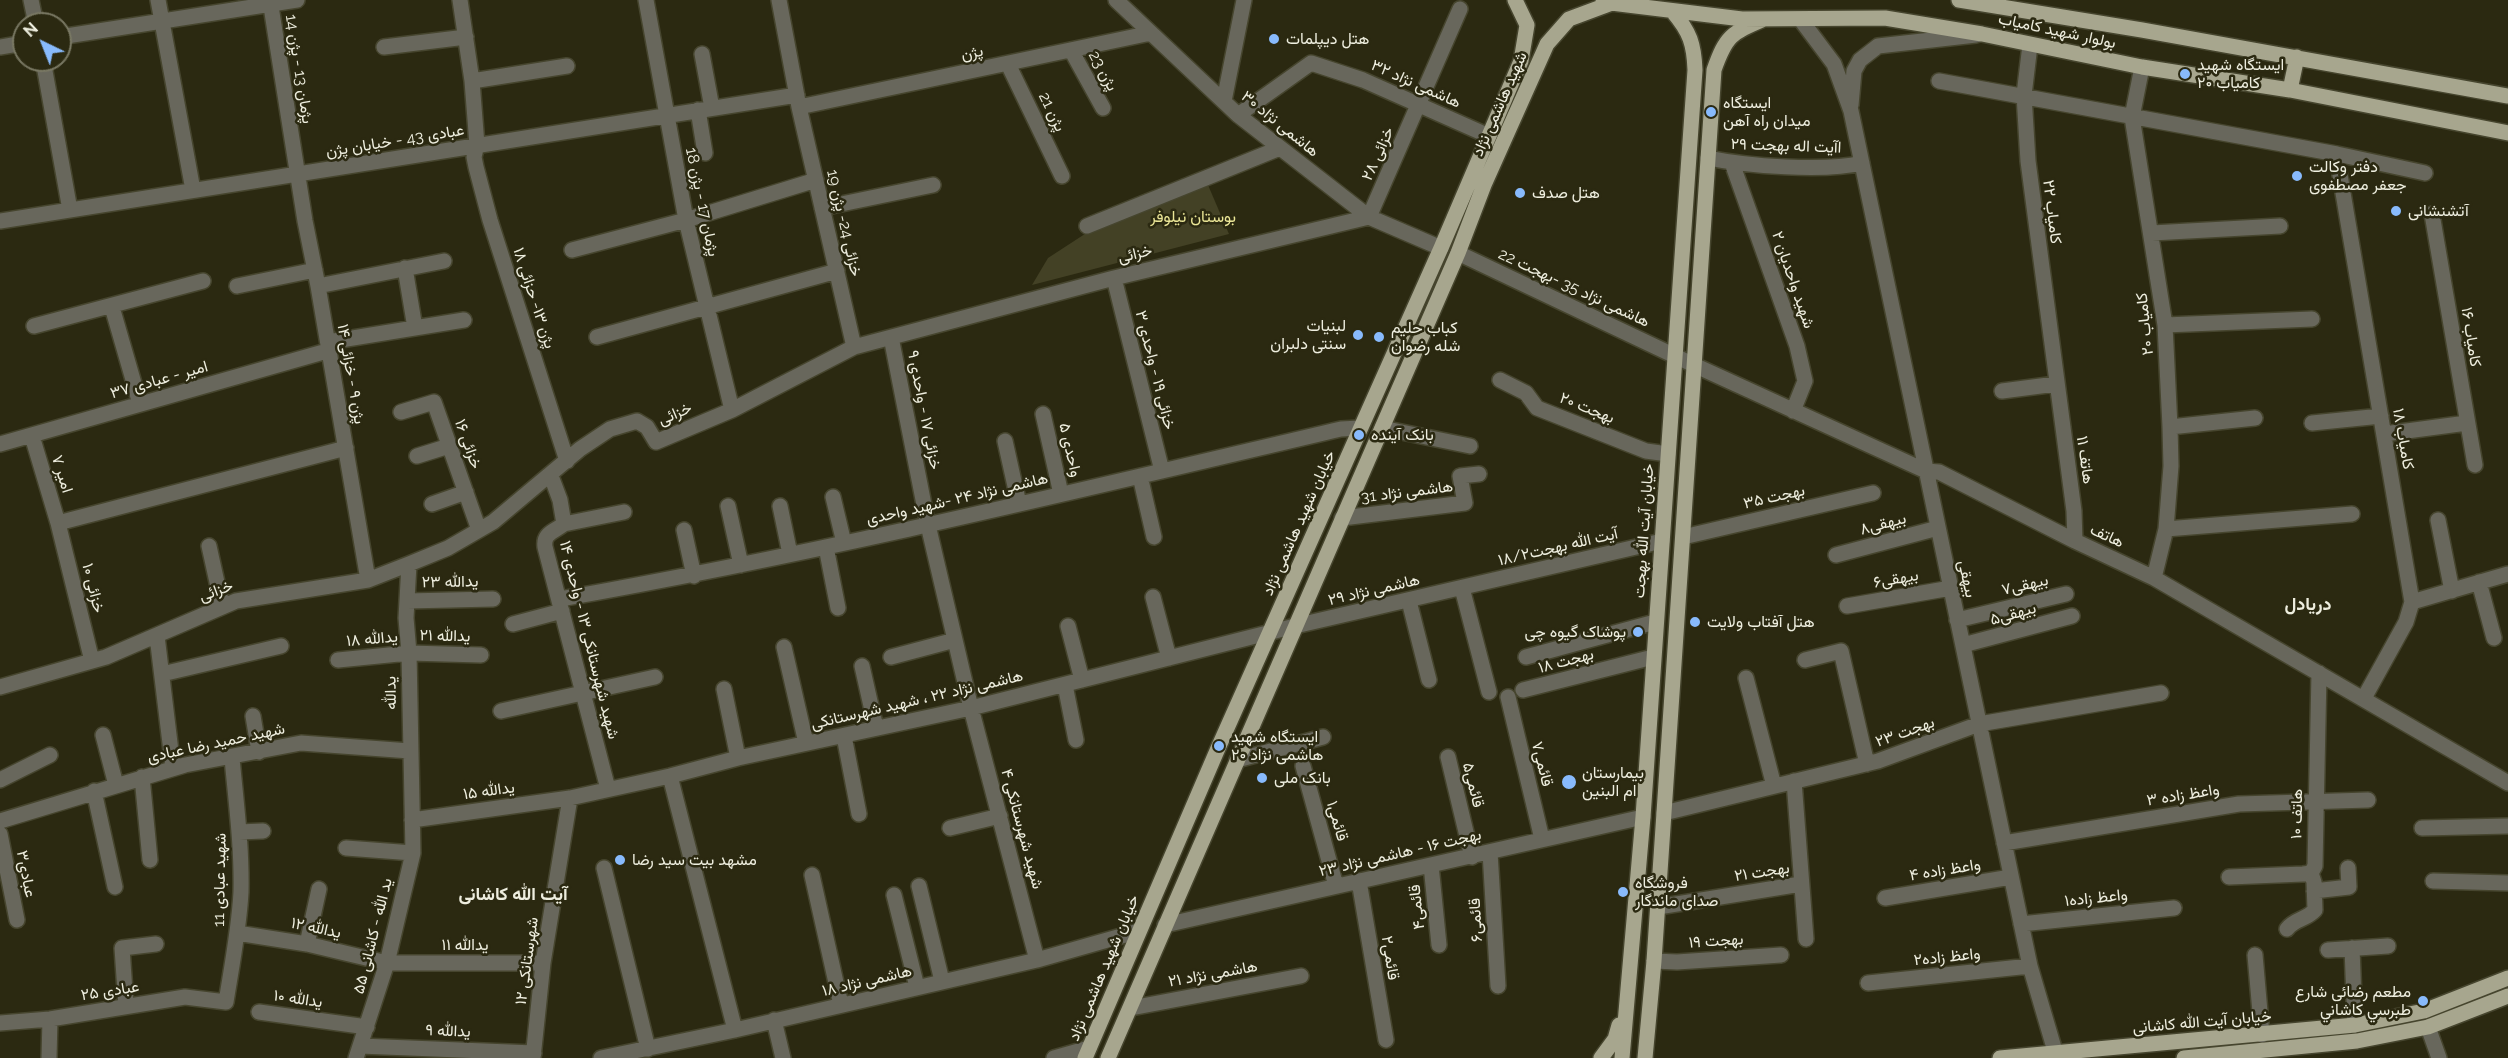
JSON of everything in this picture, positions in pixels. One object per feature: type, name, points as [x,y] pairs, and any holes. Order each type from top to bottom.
[{"type":"main road","name":"خیابان شهید هاشمی نژاد","points":[[1087,1053],[1521,61],[1527,25],[1515,0]]},
{"type":"main road","name":"بولوار شهید کامیاب","points":[[1594,0],[1673,12],[1764,19],[1885,18],[1982,34],[2142,67],[2290,90],[2508,133]]},
{"type":"main road","name":"بولوار شهید کامیاب","points":[[1959,0],[2297,57],[2508,96]]},
{"type":"main road","name":"شهید هاشمی نژاد","points":[[1458,253],[1484,185],[1547,44],[1569,19],[1612,3]]},
{"type":"main road","name":"خیابان آیت الله بهجت","points":[[1622,1058],[1643,817],[1695,70],[1694,47],[1684,25],[1673,12]]},
{"type":"main road","points":[[1645,1058],[1658,907],[1714,70],[1723,44],[1739,30],[1764,19]]},
{"type":"main road","points":[[1525,40],[1537,35],[1547,44]]},
{"type":"main road","points":[[2290,90],[2297,57]]},
{"type":"main road","points":[[1108,1058],[1458,253]]},
{"type":"main road","name":"خیابان آیت الله کاشانی","points":[[2000,1058],[2057,1055],[2355,1025],[2424,1011],[2508,978]]},
{"type":"main road","points":[[1601,1058],[1615,1039],[1628,996]]},
{"type":"main road","name":"خیابان آیت الله کاشانی","points":[[2184,1058],[2357,1041],[2428,1027],[2508,996]]},
{"type":"street","points":[[158,0],[193,190]]},
{"type":"street","points":[[72,35],[270,2],[297,0]]},
{"type":"street","name":"پژن ۱۳- حزائی ۱۸","points":[[460,0],[472,81],[477,145],[474,157],[488,209],[567,461]]},
{"type":"street","name":"پژمان 17 - پژن 18","points":[[646,0],[686,220],[732,410]]},
{"type":"street","name":"خزائی 24- پژن 19","points":[[779,0],[798,101],[854,347]]},
{"type":"street","name":"هاشمی نژاد ۳۰","points":[[1116,0],[1238,115],[1369,217],[1441,248]]},
{"type":"street","points":[[1224,101],[1244,0]]},
{"type":"street","name":"پژمان 13 - پژن 14","points":[[270,2],[297,175]]},
{"type":"street","name":"خزائی ۲۸","points":[[1369,217],[1460,9]]},
{"type":"street","points":[[1801,20],[1834,64],[1851,111]]},
{"type":"street","name":"پژن","points":[[798,101],[1008,64],[1151,33]]},
{"type":"street","points":[[1851,111],[1854,71],[1860,60],[1878,46],[1982,34]]},
{"type":"street","points":[[384,47],[466,37]]},
{"type":"street","name":"کامیاب ۲۲","points":[[2030,45],[2024,95],[2028,160],[2056,384]]},
{"type":"street","name":"پژن 23","points":[[1071,50],[1104,108]]},
{"type":"street","points":[[702,54],[705,153]]},
{"type":"street","name":"هاشمی نژاد ۳۲","points":[[1238,115],[1311,63],[1363,80],[1489,136]]},
{"type":"street","name":"پژن 21","points":[[1008,64],[1062,176]]},
{"type":"street","points":[[472,81],[567,66]]},
{"type":"street","name":"کامیاب ۲۰","points":[[2142,67],[2132,117],[2152,233],[2164,325],[2171,466],[2166,529],[2154,578]]},
{"type":"street","points":[[45,72],[70,210]]},
{"type":"street","points":[[1939,81],[2337,154],[2425,173]]},
{"type":"street","name":"عبادی 43 - خیابان پژن","points":[[0,221],[705,109],[798,101]]},
{"type":"street","name":"بیهقی","points":[[1851,111],[2030,966],[2057,1055]]},
{"type":"street","points":[[1087,226],[1280,148]]},
{"type":"street","name":"اآیت اله بهجت ۲۹","points":[[1708,158],[1732,163],[1842,168],[1862,163]]},
{"type":"street","name":"شهید واحدیان ۲","points":[[1732,163],[1797,346],[1805,381],[1793,411]]},
{"type":"street","name":"پژن ۹ - خزائی ۱۴","points":[[297,175],[368,580]]},
{"type":"street","name":"کامیاب ۱۸","points":[[2340,175],[2412,602],[2406,622],[2364,698]]},
{"type":"street","points":[[572,250],[686,220],[816,180]]},
{"type":"street","points":[[822,208],[933,185]]},
{"type":"street","name":"کامیاب ۱۶","points":[[2432,214],[2475,465]]},
{"type":"street","name":"خزائی","points":[[0,687],[92,661],[157,636],[222,605],[368,580],[448,548],[493,522],[610,429],[637,421],[647,427],[656,442],[732,410],[854,347],[1114,278],[1369,217]]},
{"type":"street","points":[[2152,233],[2280,226]]},
{"type":"street","name":"هاشمی نژاد 35 -بهجت 22","points":[[1458,253],[1675,356]]},
{"type":"street","points":[[318,286],[444,261]]},
{"type":"street","points":[[405,268],[415,328]]},
{"type":"street","points":[[237,286],[315,270]]},
{"type":"street","points":[[597,337],[837,271]]},
{"type":"street","name":"خزائی ۱۹ - واحدی ۳","points":[[1114,278],[1162,471]]},
{"type":"street","points":[[34,326],[112,307],[203,280]]},
{"type":"street","points":[[112,307],[140,404]]},
{"type":"street","points":[[2164,325],[2312,319]]},
{"type":"street","name":"امیر - عبادی ۳۷","points":[[0,444],[328,347],[464,320]]},
{"type":"street","name":"خزائی ۱۷ - واحدی ۹","points":[[891,337],[928,525],[955,640]]},
{"type":"street","name":"هاتف","points":[[1675,356],[1926,471],[1939,472],[2154,578],[2508,783]]},
{"type":"street","name":"بهجت ۲۰","points":[[1500,380],[1526,393],[1538,408],[1646,451],[1668,454]]},
{"type":"street","points":[[2002,391],[2056,384]]},
{"type":"street","name":"هاتف ۱۱","points":[[2056,384],[2074,511],[2075,541]]},
{"type":"street","name":"خزائی ۱۶","points":[[401,412],[434,402],[479,530]]},
{"type":"street","name":"واحدی ۵","points":[[1043,414],[1061,494]]},
{"type":"street","points":[[2312,423],[2381,416]]},
{"type":"street","points":[[2170,427],[2255,418]]},
{"type":"street","points":[[2384,434],[2467,423]]},
{"type":"street","name":"هاشمی نژاد ۲۴ -شهید واحدی","points":[[513,624],[561,605],[928,525],[1341,429],[1360,428]]},
{"type":"street","points":[[1382,428],[1470,446]]},
{"type":"street","name":"امیر ۷","points":[[32,436],[58,523]]},
{"type":"street","points":[[1005,441],[1019,504]]},
{"type":"street","points":[[417,456],[449,446]]},
{"type":"street","points":[[58,523],[346,448]]},
{"type":"street","name":"هاشمی نژاد 31","points":[[1342,518],[1465,503],[1460,476],[1479,474]]},
{"type":"street","name":"شهید شهرستانکی ۱۳ - واحدی ۱۴","points":[[551,476],[560,500],[564,524],[546,535],[544,540],[581,692],[608,789]]},
{"type":"street","points":[[1140,476],[1154,537]]},
{"type":"street","points":[[432,504],[466,492]]},
{"type":"street","name":"بهجت ۳۵","points":[[1683,537],[1873,493]]},
{"type":"street","points":[[833,497],[844,543]]},
{"type":"street","points":[[728,506],[741,565]]},
{"type":"street","points":[[780,506],[790,554]]},
{"type":"street","points":[[564,524],[624,512]]},
{"type":"street","points":[[2166,529],[2352,514]]},
{"type":"street","points":[[2438,520],[2452,591]]},
{"type":"street","name":"خزائی ۱۰","points":[[58,523],[92,661]]},
{"type":"street","name":"بیهقی۸","points":[[1836,555],[1938,528]]},
{"type":"street","points":[[684,530],[694,576]]},
{"type":"street","name":"آیت الله بهجت۱۸/۲","points":[[1462,588],[1662,541]]},
{"type":"street","points":[[209,546],[222,605]]},
{"type":"street","points":[[826,547],[838,608]]},
{"type":"street","name":"یدالله","points":[[409,564],[407,601],[412,820]]},
{"type":"street","points":[[2412,602],[2508,574]]},
{"type":"street","points":[[2480,582],[2494,638]]},
{"type":"street","points":[[1462,588],[1489,692]]},
{"type":"street","name":"هاشمی نژاد ۲۹","points":[[1271,633],[1462,588]]},
{"type":"street","name":"بیهقی۶","points":[[1847,606],[1951,588]]},
{"type":"street","name":"بیهقی۷","points":[[1958,620],[2066,594]]},
{"type":"street","points":[[1153,597],[1168,658]]},
{"type":"street","name":"یدالله ۲۳","points":[[407,601],[493,599]]},
{"type":"street","points":[[1409,601],[1429,680]]},
{"type":"street","name":"بیهقی۵","points":[[1963,645],[2072,616]]},
{"type":"street","points":[[1526,657],[1655,622]]},
{"type":"street","points":[[1068,626],[1082,680]]},
{"type":"street","name":"هاشمی نژاد ۲۲ ، شهید شهرستانکی","points":[[570,798],[738,758],[971,708],[1271,633]]},
{"type":"street","points":[[157,636],[173,768]]},
{"type":"street","points":[[891,657],[955,640]]},
{"type":"street","name":"شهید شهرستانکی ۴","points":[[955,640],[1037,960]]},
{"type":"street","points":[[162,674],[281,646]]},
{"type":"street","points":[[784,646],[806,743]]},
{"type":"street","points":[[1805,660],[1841,651],[1867,764]]},
{"type":"street","name":"یدالله ۲۱","points":[[409,653],[481,655]]},
{"type":"street","name":"یدالله ۱۸","points":[[338,660],[409,653]]},
{"type":"street","name":"بهجت ۱۸","points":[[1523,690],[1653,657]]},
{"type":"street","points":[[862,666],[876,728]]},
{"type":"street","name":"هاتف ۱۰","points":[[2314,891],[2311,873],[2315,866],[2319,673]]},
{"type":"street","points":[[501,711],[655,677]]},
{"type":"street","points":[[1746,678],[1774,786]]},
{"type":"street","points":[[1065,685],[1076,740]]},
{"type":"street","points":[[724,689],[738,758]]},
{"type":"street","name":"بهجت ۲۳","points":[[1664,813],[1867,764],[1979,724],[2161,693]]},
{"type":"street","name":"قائمی۷","points":[[1508,697],[1542,839]]},
{"type":"street","points":[[253,716],[258,752]]},
{"type":"street","points":[[103,735],[116,785]]},
{"type":"street","points":[[844,736],[859,814]]},
{"type":"street","points":[[1237,760],[1323,737]]},
{"type":"street","name":"شهید حمید رضا عبادی","points":[[0,821],[173,768],[301,743],[410,751]]},
{"type":"street","points":[[0,780],[50,755]]},
{"type":"street","name":"قائمی۵","points":[[1448,757],[1472,857]]},
{"type":"street","name":"شهید عبادی 11","points":[[226,1002],[241,891],[239,832],[232,758]]},
{"type":"street","name":"قائمی۱","points":[[1303,766],[1336,886]]},
{"type":"street","points":[[670,776],[735,1030]]},
{"type":"street","points":[[142,777],[150,860]]},
{"type":"street","points":[[1794,782],[1806,939]]},
{"type":"street","points":[[94,791],[115,887]]},
{"type":"street","name":"یدالله ۱۵","points":[[412,820],[570,798]]},
{"type":"street","name":"شهرستانکی ۱۲","points":[[534,1055],[543,963],[570,798]]},
{"type":"street","name":"واعظ زاده ۳","points":[[2004,843],[2239,804],[2368,800]]},
{"type":"street","points":[[950,828],[1000,816]]},
{"type":"street","name":"بهجت ۱۶ - هاشمی نژاد ۲۳","points":[[1165,925],[1643,817]]},
{"type":"street","name":"ید الله - کاشانی ۵۵","points":[[358,1052],[387,963],[413,853],[412,820]]},
{"type":"street","points":[[2422,828],[2508,826]]},
{"type":"street","points":[[239,832],[263,831]]},
{"type":"street","name":"عبادی۳","points":[[0,834],[17,920]]},
{"type":"street","points":[[346,848],[413,853]]},
{"type":"street","name":"قائمی۶","points":[[1490,852],[1498,986]]},
{"type":"street","name":"قائمی۴","points":[[1431,865],[1439,945]]},
{"type":"street","points":[[604,868],[648,1049]]},
{"type":"street","points":[[2287,930],[2292,922],[2310,916],[2315,910],[2314,891],[2349,887],[2348,868]]},
{"type":"street","points":[[2229,878],[2311,873]]},
{"type":"street","points":[[812,875],[841,1005]]},
{"type":"street","name":"واعظ زاده ۴","points":[[1885,898],[2012,877]]},
{"type":"street","name":"قائمی۲","points":[[1359,881],[1386,1040]]},
{"type":"street","points":[[2433,881],[2508,883]]},
{"type":"street","name":"بهجت ۲۱","points":[[1658,907],[1801,884]]},
{"type":"street","points":[[919,886],[942,981]]},
{"type":"street","points":[[307,944],[319,890]]},
{"type":"street","points":[[894,895],[917,987]]},
{"type":"street","name":"واعظ زاده۱","points":[[2021,924],[2174,908]]},
{"type":"street","name":"هاشمی نژاد ۱۸","points":[[601,1058],[735,1030],[1037,960],[1139,931]]},
{"type":"street","name":"یدالله ۱۲","points":[[237,933],[307,944],[387,963]]},
{"type":"street","points":[[126,1006],[122,948],[156,944]]},
{"type":"street","points":[[2328,950],[2388,946]]},
{"type":"street","points":[[2352,948],[2355,1025]]},
{"type":"street","name":"بهجت ۱۹","points":[[1654,961],[1677,962],[1780,955]]},
{"type":"street","points":[[2255,955],[2262,1035]]},
{"type":"street","name":"یدالله ۱۱","points":[[387,963],[543,963]]},
{"type":"street","name":"واعظ زاده۲","points":[[1868,983],[2030,966]]},
{"type":"street","name":"هاشمی نژاد ۲۱","points":[[1131,1008],[1301,976]]},
{"type":"street","name":"عبادی ۲۵","points":[[0,1023],[50,1019],[185,997],[226,1002]]},
{"type":"street","name":"یدالله ۱۰","points":[[259,1012],[367,1027]]},
{"type":"street","points":[[48,1058],[50,1019]]},
{"type":"street","points":[[774,1020],[783,1058]]},
{"type":"street","points":[[2428,1027],[2439,1058]]},
{"type":"street","name":"یدالله ۹","points":[[358,1052],[534,1055]]},
{"type":"street","points":[[1054,1058],[1087,1053]]},
{"type":"green space","name":"بوستان نیلوفر","points":[[1208,185],[1229,234],[1032,285],[1048,258],[1091,230]]},
{"type":"place","name":"هتل دیپلمات","points":[[1274,39]]},
{"type":"place","name":"ایستگاه شهید کامیاب ۲۰","points":[[2185,74]]},
{"type":"place","name":"ایستگاه میدان راه آهن","points":[[1711,112]]},
{"type":"place","name":"دفتر وکالت جعفر مصطفوی","points":[[2297,176]]},
{"type":"place","name":"هتل صدف","points":[[1520,193]]},
{"type":"place","name":"آتشنشانی","points":[[2396,211]]},
{"type":"place","name":"لبنیات سنتی دلبران","points":[[1358,335]]},
{"type":"place","name":"کباب حلیم شله رضوان","points":[[1379,337]]},
{"type":"place","name":"بانک آینده","points":[[1359,435]]},
{"type":"place","name":"هتل آفتاب ولایت","points":[[1695,622]]},
{"type":"place","name":"پوشاک گیوه چی","points":[[1638,632]]},
{"type":"place","name":"ایستگاه شهید هاشمی نژاد ۲۰","points":[[1219,746]]},
{"type":"place","name":"بانک ملی","points":[[1262,778]]},
{"type":"place","name":"بیمارستان ام البنین","points":[[1569,782]]},
{"type":"place","name":"مشهد بيت سيد رضا","points":[[620,860]]},
{"type":"place","name":"فروشگاه صدای ماندگار","points":[[1623,892]]},
{"type":"place","name":"مطعم رضائي شارع طبرسي كاشاني","points":[[2423,1001]]},
{"type":"district","name":"دریادل","points":[[2308,605]]},
{"type":"district","name":"آیت الله کاشانی","points":[[513,895]]}]
